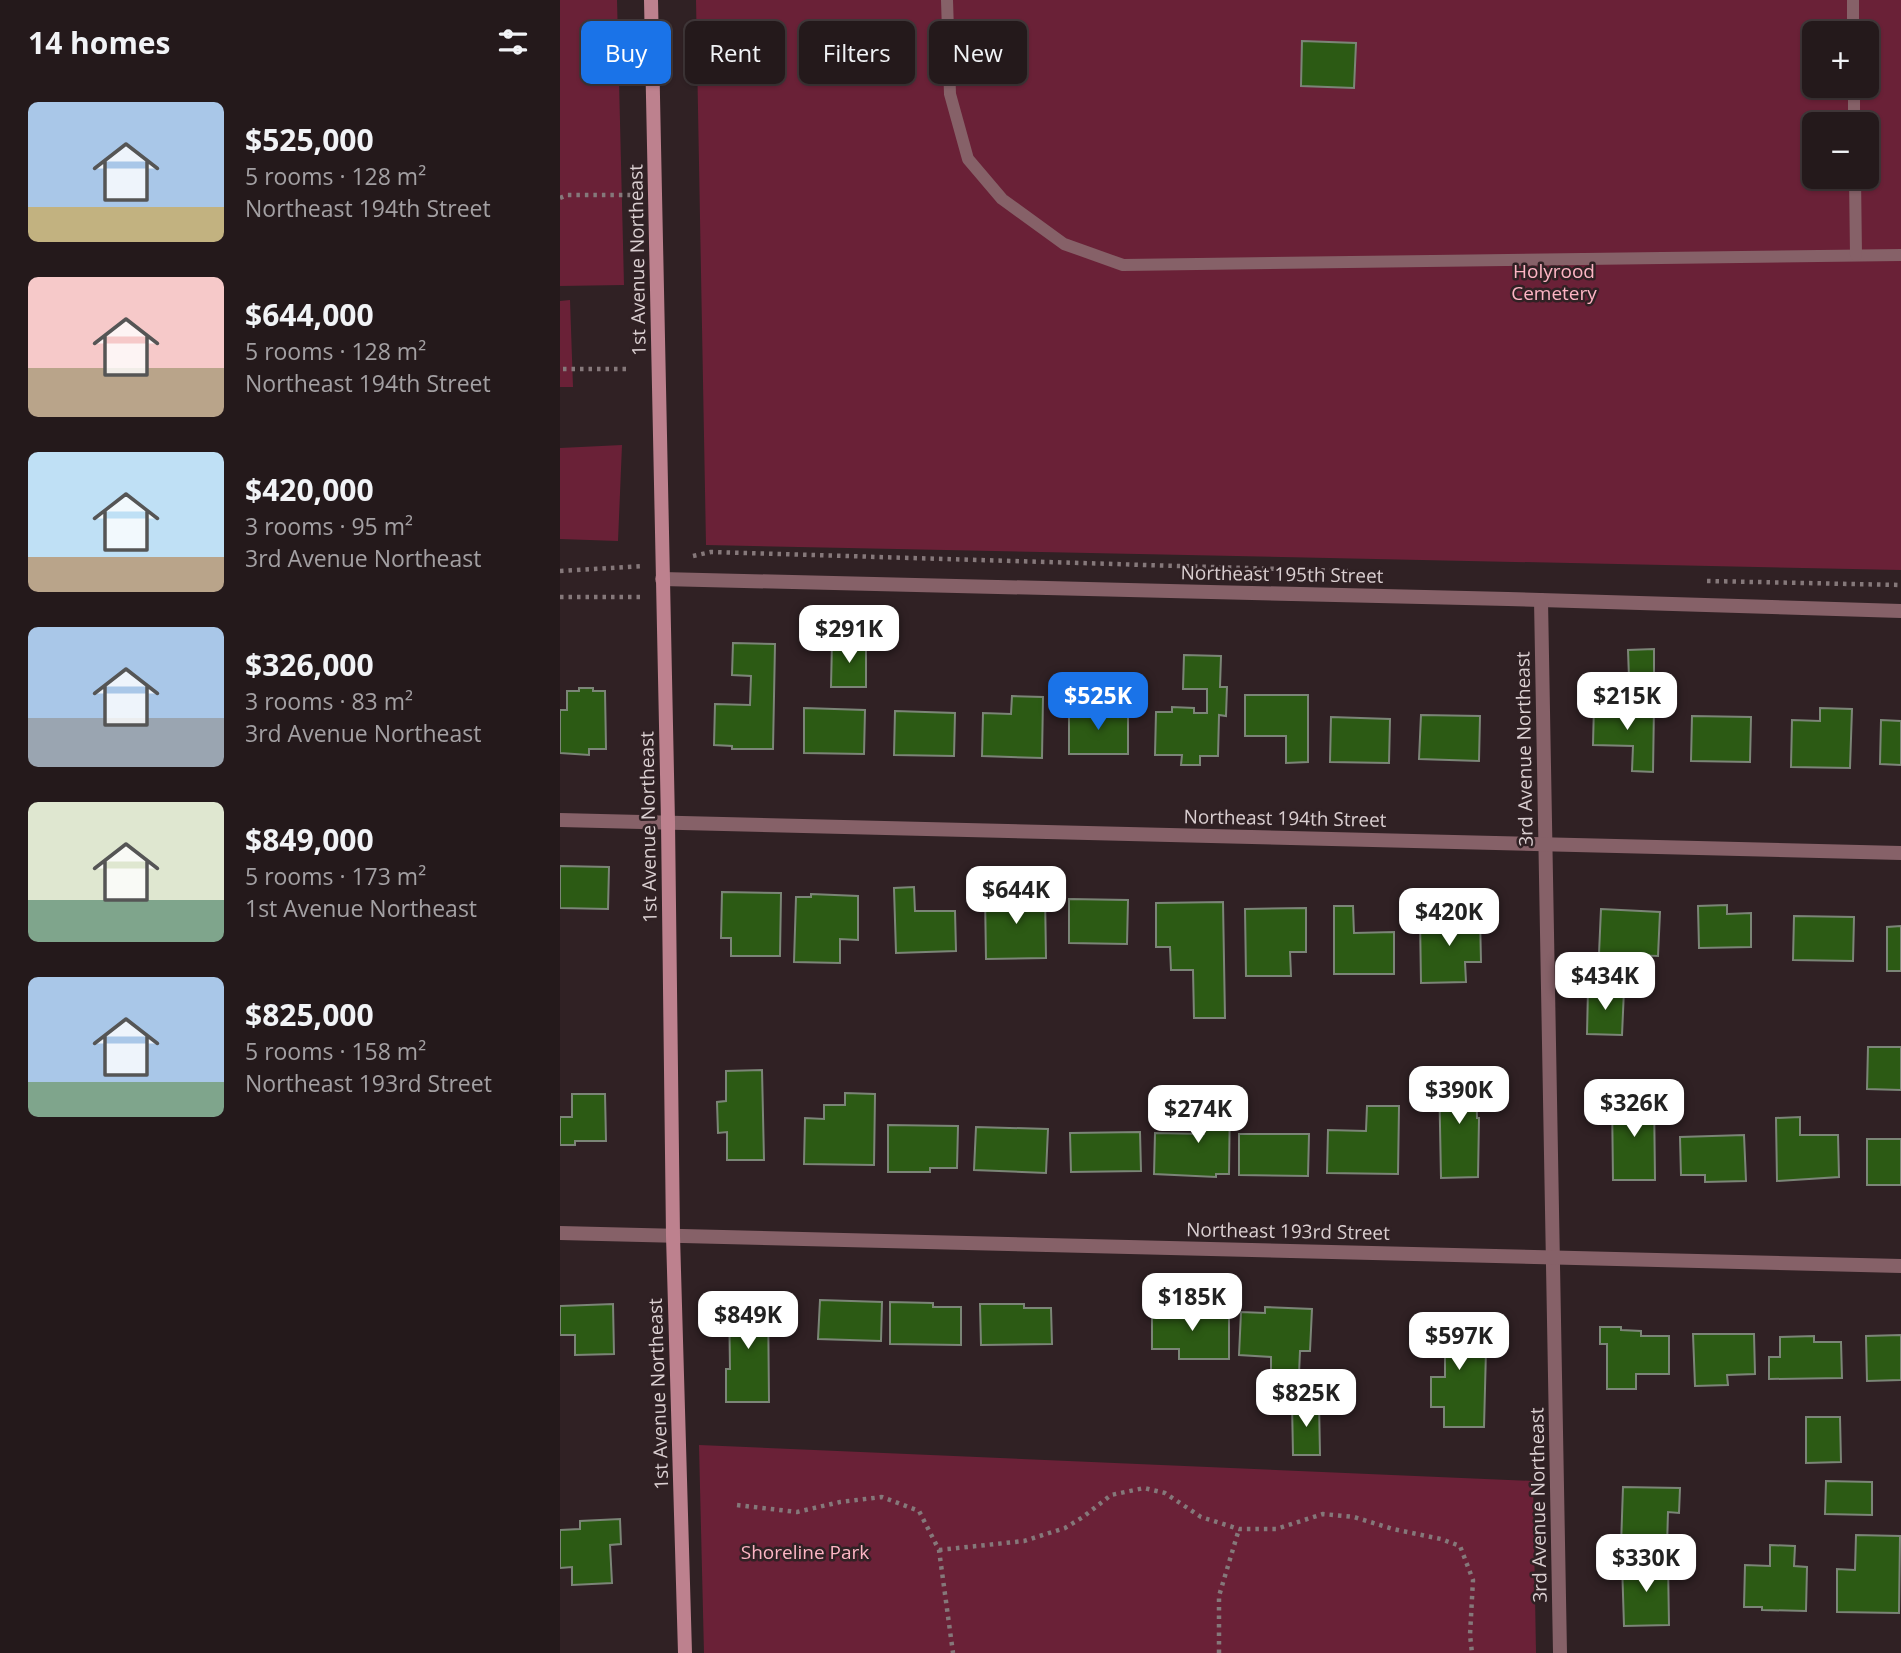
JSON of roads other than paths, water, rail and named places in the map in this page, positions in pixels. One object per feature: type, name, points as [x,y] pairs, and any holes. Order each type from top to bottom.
[{"type":"street","name":"1st Avenue Northeast","points":[[651,0],[668,822],[673,1236],[685,1653]]},
{"type":"street","name":"Northeast 195th Street","points":[[662,579],[1901,611]]},
{"type":"street","name":"3rd Avenue Northeast","points":[[1541,600],[1560,1653]]},
{"type":"street","name":"Northeast 194th Street","points":[[560,820],[1901,853]]},
{"type":"street","name":"Northeast 193rd Street","points":[[560,1233],[1901,1266]]},
{"type":"lane","points":[[947,0],[950,94],[968,159],[1002,199],[1064,244],[1123,265],[1901,255]]},
{"type":"lane","points":[[1853,0],[1853,21]]},
{"type":"lane","points":[[1855,189],[1856,255]]},
{"type":"park label","name":"Holyrood Cemetery","points":[[1554,282]]},
{"type":"park label","name":"Shoreline Park","points":[[805,1552]]}]
